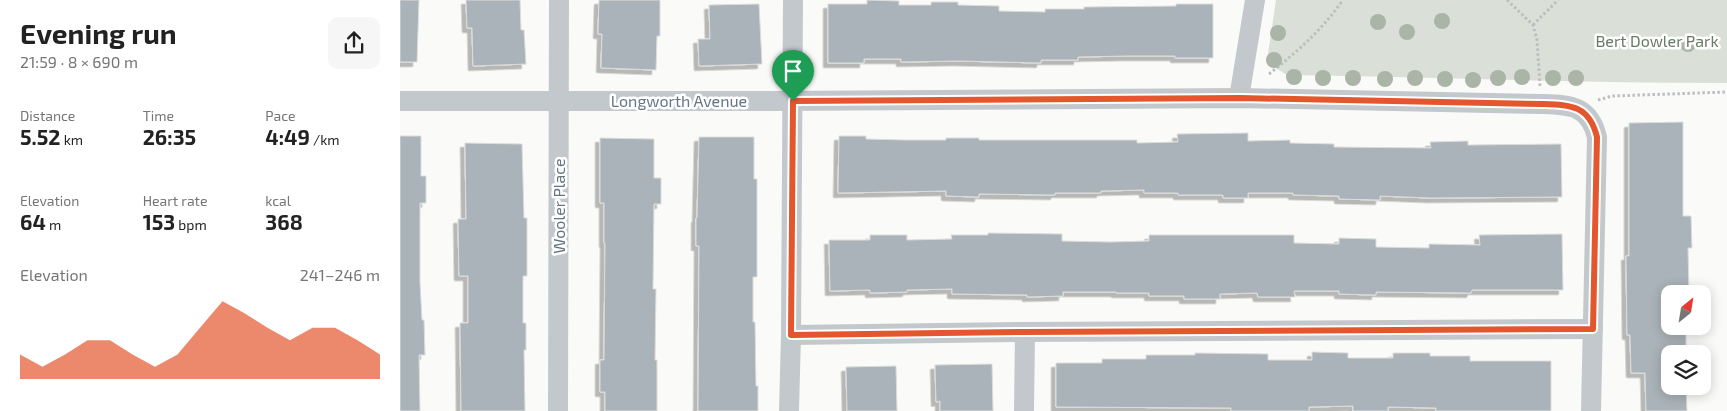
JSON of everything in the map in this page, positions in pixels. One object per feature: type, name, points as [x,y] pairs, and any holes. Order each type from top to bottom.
[{"type":"street","name":"Wooler Place","points":[[558,411],[559,0]]},
{"type":"street","points":[[789,411],[793,0]]},
{"type":"street","points":[[1240,98],[1255,0]]},
{"type":"street","name":"Longworth Avenue","points":[[400,101],[1240,98],[1562,104],[1576,108],[1587,115]]},
{"type":"street","points":[[1587,115],[1594,125],[1597,137],[1591,411]]},
{"type":"street","points":[[791,335],[1593,329]]},
{"type":"street","points":[[1024,411],[1025,332]]},
{"type":"path","points":[[1269,74],[1317,33],[1343,0]]},
{"type":"path","points":[[1508,0],[1533,25],[1537,40],[1542,104]]},
{"type":"path","points":[[1533,25],[1558,0]]},
{"type":"path","points":[[1587,115],[1598,100],[1612,96],[1727,92]]},
{"type":"green space","name":"Bert Dowler Park","points":[[1276,0],[1727,0],[1727,83],[1287,75],[1274,67],[1268,54]]},
{"type":"building","points":[[400,0],[419,0],[417,62],[400,62]]},
{"type":"building","points":[[466,0],[520,0],[521,30],[524,30],[526,64],[473,66],[472,28],[467,28]]},
{"type":"building","points":[[599,0],[660,0],[660,36],[657,36],[656,70],[601,68],[602,34],[598,34]]},
{"type":"building","points":[[867,0],[899,1],[899,5],[931,5],[931,2],[958,2],[958,5],[999,6],[999,11],[1045,12],[1045,9],[1084,9],[1084,7],[1213,4],[1213,58],[1175,58],[1175,56],[1078,57],[1078,60],[1041,60],[1041,63],[901,62],[901,59],[864,59],[864,63],[828,63],[828,4],[867,4]]},
{"type":"building","points":[[759,4],[762,64],[699,66],[698,39],[710,39],[709,5]]},
{"type":"building","points":[[1683,122],[1683,216],[1691,216],[1692,248],[1688,248],[1689,285],[1661,285],[1661,335],[1686,335],[1686,345],[1661,345],[1661,395],[1686,395],[1687,411],[1646,411],[1645,373],[1631,373],[1630,335],[1627,335],[1626,256],[1629,256],[1629,123]]},
{"type":"building","points":[[1248,133],[1248,141],[1290,140],[1290,143],[1334,144],[1334,147],[1431,148],[1430,142],[1468,141],[1468,145],[1561,144],[1562,197],[1431,198],[1380,196],[1380,200],[1339,199],[1339,196],[1293,195],[1293,193],[1248,193],[1248,198],[1223,198],[1223,195],[1144,193],[1144,190],[1101,191],[1101,193],[1055,193],[1055,195],[979,194],[979,197],[946,196],[946,191],[838,193],[839,136],[866,136],[866,139],[904,140],[979,138],[979,140],[1137,140],[1137,143],[1178,142],[1177,134]]},
{"type":"building","points":[[400,136],[421,136],[421,176],[426,176],[426,203],[420,203],[420,283],[425,355],[419,355],[420,411],[400,411]]},
{"type":"building","points":[[699,137],[754,137],[754,179],[757,179],[757,277],[753,277],[753,322],[755,322],[758,411],[698,411],[699,246],[696,246],[696,218]]},
{"type":"building","points":[[600,138],[654,139],[654,178],[661,178],[661,204],[654,204],[653,289],[656,289],[655,360],[657,360],[657,411],[605,411],[605,392],[600,392],[600,360],[604,360],[605,243],[604,203],[600,203]]},
{"type":"building","points":[[465,143],[522,144],[524,218],[527,218],[527,276],[523,276],[523,323],[526,323],[526,350],[524,350],[525,411],[461,411],[460,323],[468,323],[468,276],[459,276],[458,219],[466,219]]},
{"type":"building","points":[[988,233],[1062,234],[1062,241],[1110,242],[1149,241],[1149,235],[1294,235],[1294,243],[1339,244],[1339,238],[1376,239],[1376,247],[1429,248],[1429,244],[1480,245],[1479,235],[1562,234],[1563,290],[1472,290],[1471,293],[1376,292],[1376,295],[1339,294],[1339,291],[1294,291],[1295,297],[1258,297],[1257,293],[1220,294],[1220,299],[1184,299],[1184,296],[1149,296],[1149,293],[1116,292],[1063,292],[1063,296],[1027,297],[1027,295],[952,294],[952,289],[870,293],[870,290],[830,291],[829,240],[870,240],[870,235],[907,235],[907,240],[952,239],[951,235],[988,235]]},
{"type":"building","points":[[1312,352],[1348,353],[1348,358],[1393,358],[1393,353],[1430,353],[1430,356],[1470,356],[1470,361],[1551,361],[1551,411],[1436,411],[1436,408],[1388,407],[1388,411],[1353,411],[1353,406],[1309,407],[1309,411],[1231,411],[1231,408],[1056,407],[1056,363],[1102,363],[1102,359],[1146,359],[1146,355],[1195,355],[1195,353],[1268,354],[1268,360],[1312,360]]},
{"type":"building","points":[[992,364],[993,411],[940,411],[940,401],[936,402],[935,365]]},
{"type":"building","points":[[896,366],[897,411],[847,411],[846,367]]},
{"type":"route","points":[[1240,98],[1562,104],[1576,108],[1587,115],[1594,125],[1597,137],[1593,329],[791,335],[793,101],[1240,98]]}]
